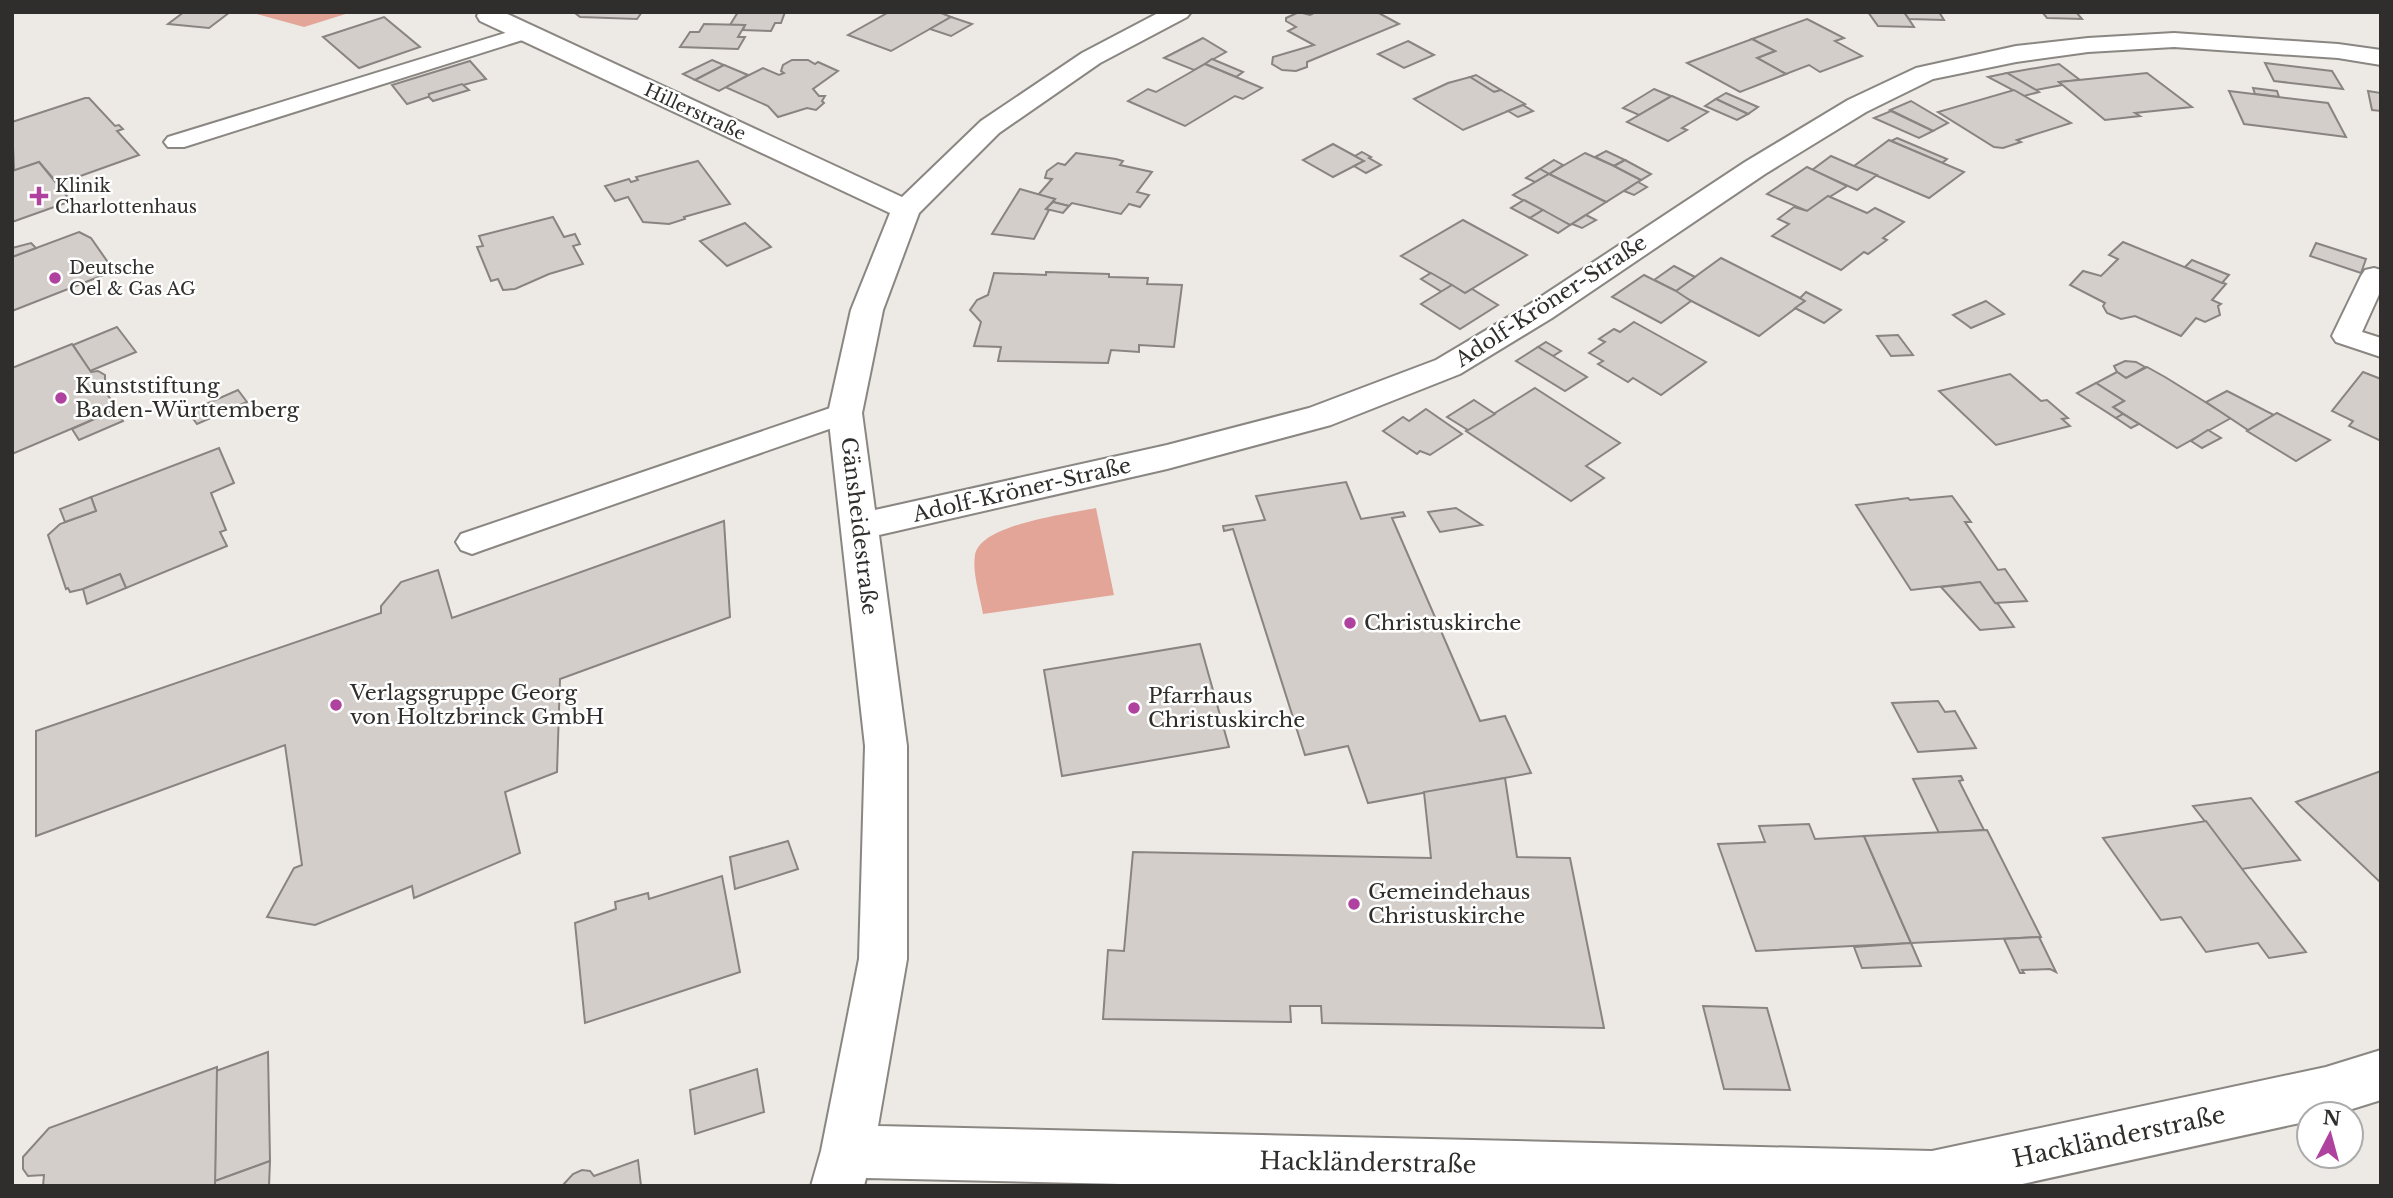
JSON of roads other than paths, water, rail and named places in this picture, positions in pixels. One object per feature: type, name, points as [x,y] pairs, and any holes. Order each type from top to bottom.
[{"type":"street","name":"Hillerstraße","points":[[491,12],[489,16],[906,210]]},
{"type":"street","name":"Gänsheidestraße","points":[[842,1168],[883,959],[886,746],[845,413],[867,310],[906,210],[990,127],[1091,58],[1179,12]]},
{"type":"street","name":"Adolf-Kröner-Straße","points":[[861,526],[1167,457],[1319,417],[1448,367],[1541,311],[1766,161],[1857,106],[1926,73],[2016,54],[2165,31],[2381,58]]},
{"type":"street","name":"Hackländerstraße","points":[[842,1168],[1934,1181],[2299,1098],[2381,1075]]},
{"type":"lane","points":[[176,142],[525,33]]},
{"type":"lane","points":[[2374,276],[2346,336],[2381,348]]},
{"type":"lane","points":[[472,542],[845,413]]},
{"type":"place","name":"Klinik Charlottenhaus","points":[[39,196]]},
{"type":"place","name":"Deutsche Oel & Gas AG","points":[[55,278]]},
{"type":"place","name":"Kunststiftung Baden-Württemberg","points":[[61,398]]},
{"type":"place","name":"Christuskirche","points":[[1350,623]]},
{"type":"place","name":"Verlagsgruppe Georg von Holtzbrinck GmbH","points":[[336,705]]},
{"type":"place","name":"Pfarrhaus Christuskirche","points":[[1134,708]]},
{"type":"place","name":"Gemeindehaus Christuskirche","points":[[1354,904]]}]
